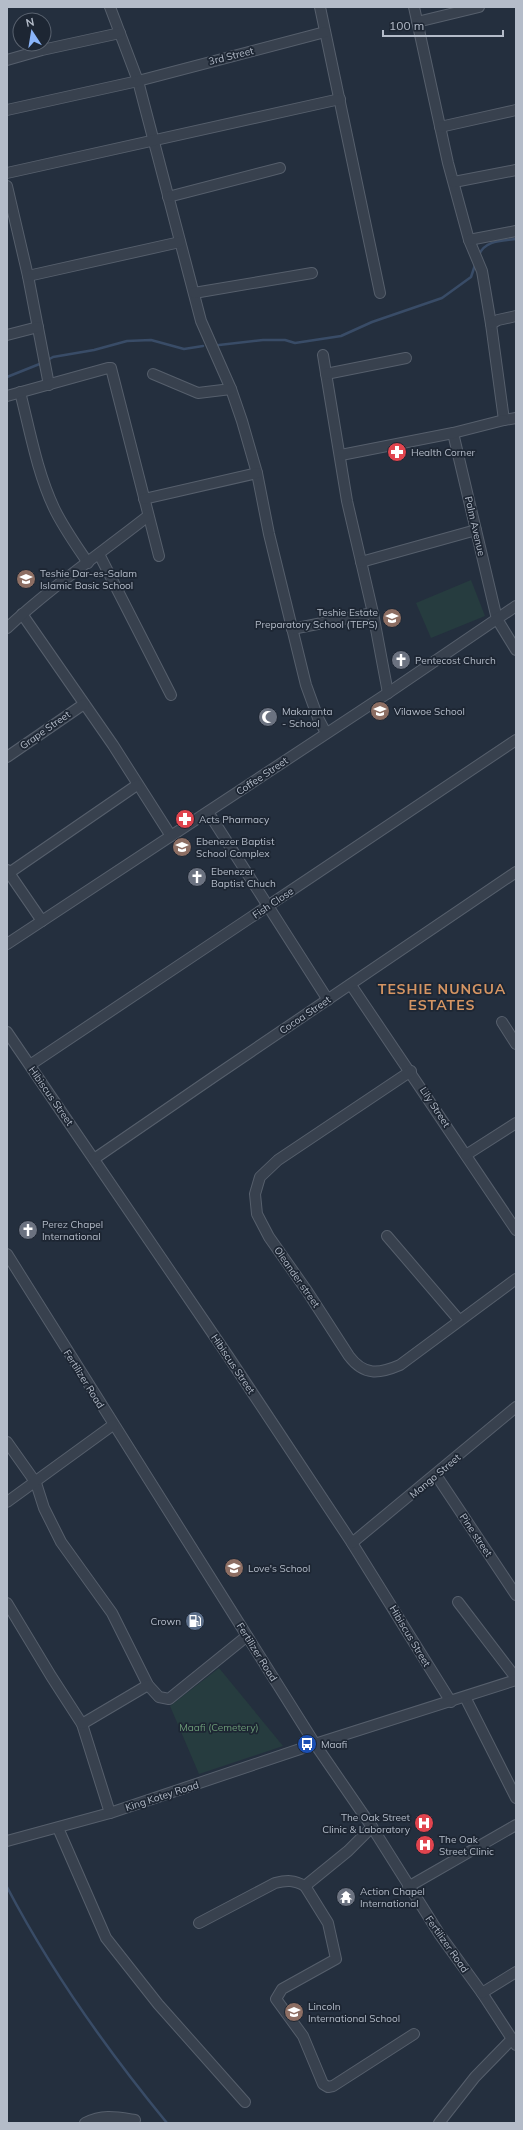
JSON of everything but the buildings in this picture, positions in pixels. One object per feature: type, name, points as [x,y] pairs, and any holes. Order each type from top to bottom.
[{"type":"street","points":[[110,7],[138,81],[203,328],[231,389],[257,473],[292,629],[313,705],[326,733]]},
{"type":"street","points":[[320,7],[380,293]]},
{"type":"street","points":[[414,7],[440,127],[454,182],[469,240],[482,271],[504,420]]},
{"type":"street","points":[[417,22],[479,7]]},
{"type":"street","points":[[7,60],[42,50],[120,32]]},
{"type":"street","name":"3rd Street","points":[[7,110],[138,81],[325,32]]},
{"type":"street","points":[[7,174],[340,98]]},
{"type":"street","points":[[440,127],[516,110]]},
{"type":"street","points":[[168,197],[280,168]]},
{"type":"street","points":[[454,182],[516,170]]},
{"type":"street","points":[[7,186],[28,276],[48,384]]},
{"type":"street","points":[[469,240],[516,231]]},
{"type":"street","points":[[28,276],[180,242]]},
{"type":"street","points":[[194,293],[312,273]]},
{"type":"street","points":[[491,324],[498,320],[516,316]]},
{"type":"street","points":[[7,335],[38,327]]},
{"type":"street","points":[[323,355],[348,501],[373,613],[388,693]]},
{"type":"street","points":[[326,374],[406,358]]},
{"type":"street","points":[[7,396],[111,368],[159,556]]},
{"type":"street","points":[[153,374],[198,393],[231,389]]},
{"type":"street","points":[[20,392],[39,469],[48,492],[67,532],[88,563]]},
{"type":"street","points":[[341,454],[453,433],[516,418]]},
{"type":"street","name":"Palm Avenue","points":[[453,433],[497,619],[516,650]]},
{"type":"street","points":[[144,499],[257,473]]},
{"type":"street","points":[[7,628],[37,600],[100,554],[148,516]]},
{"type":"street","points":[[361,562],[476,530]]},
{"type":"street","points":[[100,554],[171,695]]},
{"type":"street","name":"Coffee Street","points":[[7,944],[388,693],[516,606]]},
{"type":"street","points":[[292,629],[373,613]]},
{"type":"street","points":[[22,614],[113,745],[171,836]]},
{"type":"street","name":"Grape Street","points":[[7,757],[84,704]]},
{"type":"street","name":"Fish Close","points":[[30,1065],[270,906],[516,740]]},
{"type":"street","points":[[42,921],[8,871],[137,784]]},
{"type":"street","points":[[208,812],[270,906],[328,1000]]},
{"type":"street","name":"Cocoa Street","points":[[94,1159],[352,985],[516,872]]},
{"type":"street","name":"Lily Street","points":[[352,985],[516,1230]]},
{"type":"street","points":[[502,1022],[516,1044]]},
{"type":"street","name":"Hibiscus Street","points":[[7,1032],[352,1543],[451,1702]]},
{"type":"street","name":"Oleander street","points":[[411,1071],[278,1160],[260,1177],[255,1194],[257,1214],[270,1237],[356,1365],[369,1372],[386,1371],[400,1365],[516,1279]]},
{"type":"street","points":[[466,1155],[516,1123]]},
{"type":"street","points":[[387,1236],[459,1320]]},
{"type":"street","name":"Fertilizer Road","points":[[7,1254],[113,1425],[315,1744],[372,1827],[408,1887],[482,1993],[514,2042]]},
{"type":"street","name":"Mango Street","points":[[352,1543],[514,1412]]},
{"type":"street","points":[[7,1502],[113,1425]]},
{"type":"street","points":[[7,1442],[36,1482],[44,1508],[61,1542],[112,1614],[148,1685],[159,1697],[169,1699],[247,1636]]},
{"type":"street","name":"Pine street","points":[[436,1475],[516,1595]]},
{"type":"street","points":[[458,1602],[516,1679]]},
{"type":"street","points":[[7,1603],[82,1724],[110,1813]]},
{"type":"street","name":"King Kotey Road","points":[[8,1838],[58,1828],[110,1813],[315,1744],[451,1702],[516,1679]]},
{"type":"street","points":[[82,1724],[148,1685]]},
{"type":"street","points":[[465,1697],[516,1798]]},
{"type":"street","points":[[408,1887],[516,1825]]},
{"type":"street","points":[[305,1886],[348,1851],[372,1827]]},
{"type":"street","points":[[58,1828],[106,1938],[158,2004],[245,2102]]},
{"type":"street","points":[[199,1923],[275,1883],[292,1881],[305,1886],[328,1923],[336,1959],[282,1989],[276,1999],[303,2036],[323,2084],[328,2087],[333,2086],[414,2034]]},
{"type":"street","points":[[482,1993],[516,1972]]},
{"type":"street","points":[[439,2123],[475,2077],[514,2042]]},
{"type":"street","points":[[85,2123],[95,2118],[110,2115],[135,2120]]},
{"type":"green space","points":[[471,580],[485,616],[431,638],[416,603]]},
{"type":"green space","name":"Maafi (Cemetery)","points":[[219,1668],[283,1746],[199,1774],[170,1706]]},
{"type":"waterway","points":[[479,255],[485,246],[494,242],[516,239]]},
{"type":"waterway","points":[[219,345],[263,340],[285,340],[295,343],[341,336],[372,322],[442,298],[471,277],[475,265]]},
{"type":"waterway","points":[[46,361],[53,357],[94,350],[127,341],[151,340],[184,349],[203,346]]},
{"type":"waterway","points":[[7,377],[42,363]]},
{"type":"waterway","points":[[7,1887],[42,1949],[81,2009],[123,2067],[167,2123]]},
{"type":"place","name":"Health Corner","points":[[397,452]]},
{"type":"place","name":"Teshie Dar-es-Salam Islamic Basic School","points":[[26,579]]},
{"type":"place","name":"Teshie Estate Preparatory School (TEPS)","points":[[392,618]]},
{"type":"place","name":"Pentecost Church","points":[[401,660]]},
{"type":"place","name":"Vilawoe School","points":[[380,711]]},
{"type":"place","name":"Makaranta - School","points":[[268,717]]},
{"type":"place","name":"Acts Pharmacy","points":[[185,819]]},
{"type":"place","name":"Ebenezer Baptist School Complex","points":[[182,847]]},
{"type":"place","name":"Ebenezer Baptist Chuch","points":[[197,877]]},
{"type":"place","name":"Perez Chapel International","points":[[28,1230]]},
{"type":"place","name":"Love's School","points":[[234,1568]]},
{"type":"place","name":"Crown","points":[[195,1621]]},
{"type":"place","name":"Maafi","points":[[307,1744]]},
{"type":"place","name":"The Oak Street Clinic & Laboratory","points":[[424,1823]]},
{"type":"place","name":"The Oak Street Clinic","points":[[425,1845]]},
{"type":"place","name":"Action Chapel International","points":[[346,1897]]},
{"type":"place","name":"Lincoln International School","points":[[294,2012]]},
{"type":"district","name":"TESHIE NUNGUA ESTATES","points":[[442,998]]}]
